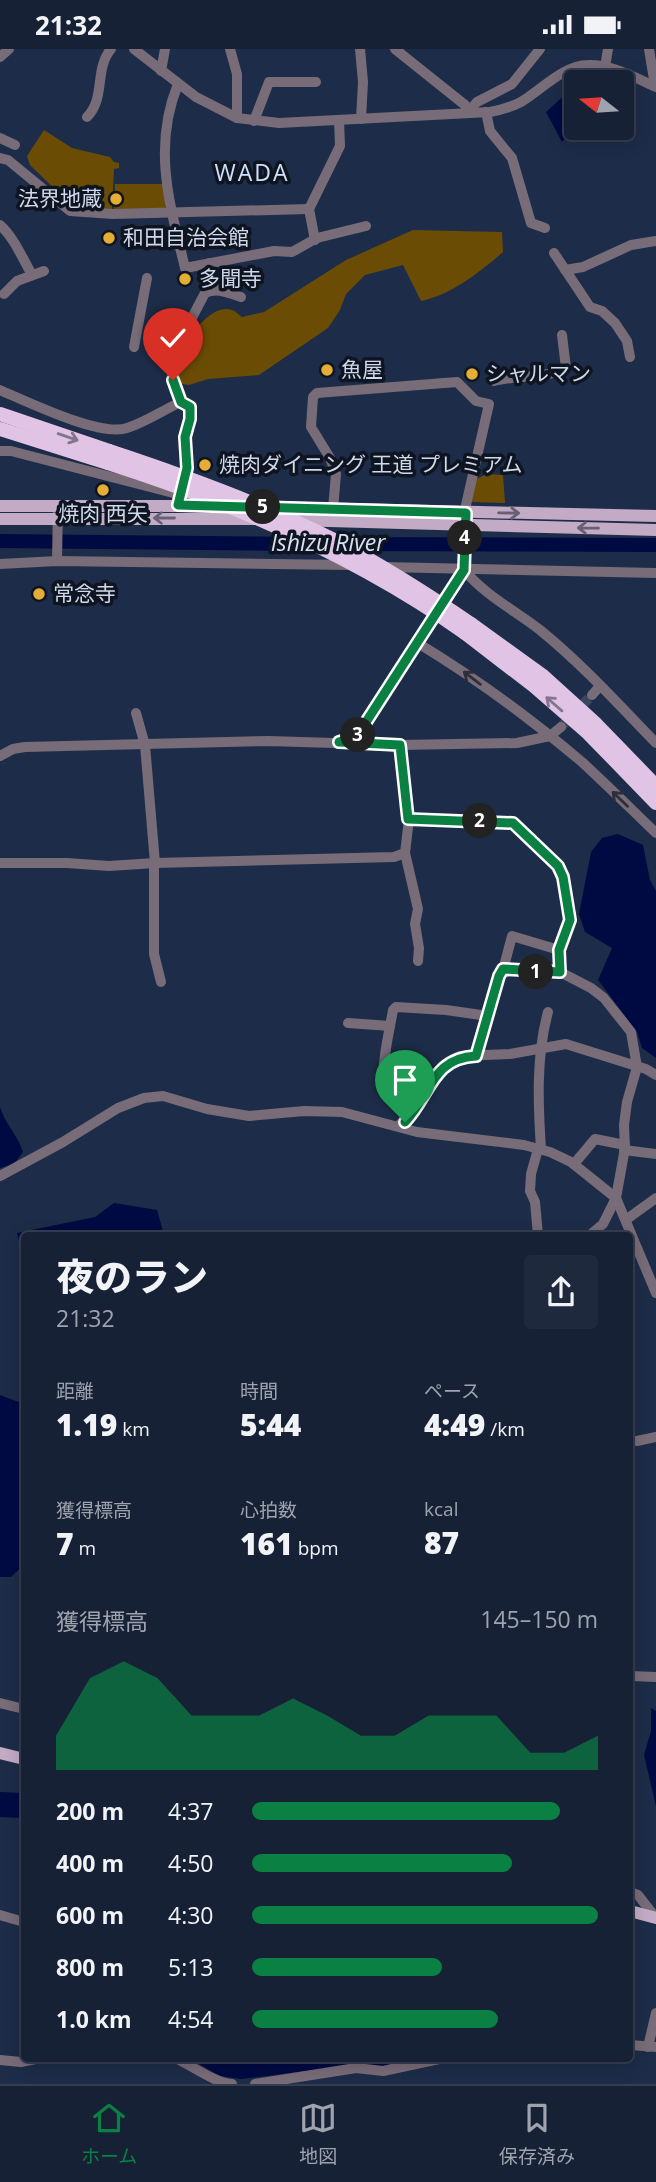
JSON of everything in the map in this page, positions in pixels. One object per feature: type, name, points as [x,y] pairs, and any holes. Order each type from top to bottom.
[{"type":"highway","points":[[0,407],[27,423]]},
{"type":"highway","points":[[0,414],[244,512],[330,550],[468,628],[543,676],[596,724],[656,786]]},
{"type":"highway","points":[[0,429],[108,457]]},
{"type":"highway","points":[[0,436],[108,457]]},
{"type":"highway","points":[[468,628],[588,733],[656,803]]},
{"type":"main road","points":[[0,506],[57,517],[180,500],[333,509],[465,524],[656,516]]},
{"type":"main road","points":[[0,519],[57,517],[332,520],[656,530]]},
{"type":"main road","points":[[0,1753],[21,1758]]},
{"type":"main road","points":[[633,1913],[655,1917]]},
{"type":"street","points":[[0,57],[9,49]]},
{"type":"street","points":[[87,117],[95,110],[99,101],[102,68],[111,49]]},
{"type":"street","points":[[134,49],[212,107],[237,118],[279,123],[506,109],[577,67],[589,65],[605,67],[656,87]]},
{"type":"street","points":[[161,71],[165,49]]},
{"type":"street","points":[[230,49],[237,73],[237,118]]},
{"type":"street","points":[[360,49],[363,82],[360,119]]},
{"type":"street","points":[[395,49],[465,105],[468,112]]},
{"type":"street","points":[[468,112],[477,102],[512,84],[540,49]]},
{"type":"street","points":[[605,67],[608,49]]},
{"type":"street","points":[[649,49],[656,87]]},
{"type":"street","points":[[254,121],[269,82],[316,82]]},
{"type":"street","points":[[178,84],[170,105],[164,171],[185,268],[274,251],[292,252],[315,240],[366,226]]},
{"type":"street","points":[[485,112],[490,131],[512,158],[531,223],[545,228]]},
{"type":"street","points":[[315,240],[309,209],[341,146],[339,120]]},
{"type":"street","points":[[0,138],[15,145]]},
{"type":"street","points":[[0,158],[8,160],[70,211],[113,214],[309,209]]},
{"type":"street","points":[[0,225],[11,234],[13,245],[32,275]]},
{"type":"street","points":[[565,270],[583,267],[631,245],[656,241]]},
{"type":"street","points":[[554,254],[590,307],[602,311],[615,323],[627,341],[630,358]]},
{"type":"street","points":[[209,263],[216,290]]},
{"type":"street","points":[[4,294],[17,281],[44,271]]},
{"type":"street","points":[[134,347],[148,278]]},
{"type":"street","points":[[0,451],[11,451],[180,500],[187,468],[185,437],[190,407],[181,402],[173,380],[174,366],[184,337],[205,293],[216,290],[241,297]]},
{"type":"street","points":[[494,381],[511,376],[556,373],[566,368],[562,335]]},
{"type":"street","points":[[333,509],[336,474],[330,458],[311,427],[313,397],[317,393],[457,382],[476,401],[489,404],[465,524],[464,570],[357,736],[339,742]]},
{"type":"street","points":[[0,390],[106,431],[126,429],[181,402]]},
{"type":"street","points":[[57,517],[57,559]]},
{"type":"street","points":[[0,564],[57,559],[656,573]]},
{"type":"street","points":[[464,570],[478,586],[540,631],[600,686],[656,743]]},
{"type":"street","points":[[416,642],[460,669],[550,736],[584,764],[656,833]]},
{"type":"street","points":[[592,695],[600,686]]},
{"type":"street","points":[[136,713],[145,745],[154,863],[154,954],[161,982]]},
{"type":"street","points":[[0,756],[13,749],[25,747],[339,742],[400,745],[517,743],[550,736],[561,727]]},
{"type":"street","points":[[400,745],[408,819],[405,853],[418,909],[415,924],[418,961]]},
{"type":"street","points":[[408,819],[513,823],[558,866],[563,877],[570,920],[559,950],[560,972]]},
{"type":"street","points":[[0,863],[110,866],[394,857],[405,853]]},
{"type":"street","points":[[476,1056],[512,936],[559,950]]},
{"type":"street","points":[[503,969],[560,972],[604,998],[631,1032],[637,1067],[627,1102],[624,1147],[616,1198],[603,1224],[594,1232]]},
{"type":"street","points":[[430,1087],[383,1079],[383,1062],[393,1010],[396,1007],[446,1010],[488,1016]]},
{"type":"street","points":[[538,1232],[535,1202],[530,1191],[531,1174],[540,1149],[538,1105],[541,1049],[548,1012]]},
{"type":"street","points":[[348,1023],[390,1026]]},
{"type":"street","points":[[398,1126],[416,1109],[438,1073],[460,1056],[510,1054],[566,1044],[646,1069],[656,1075]]},
{"type":"street","points":[[0,1176],[118,1108],[144,1098],[163,1096],[207,1109],[249,1116],[304,1111],[342,1112],[417,1132],[540,1149],[573,1164],[616,1198],[631,1232]]},
{"type":"street","points":[[416,1109],[417,1132]]},
{"type":"street","points":[[573,1164],[595,1139],[656,1154]]},
{"type":"street","points":[[626,1219],[656,1198]]},
{"type":"street","points":[[633,1236],[656,1293]]},
{"type":"street","points":[[637,1441],[656,1437]]},
{"type":"street","points":[[633,1676],[656,1677]]},
{"type":"street","points":[[0,1703],[21,1708]]},
{"type":"street","points":[[633,1893],[638,1895],[655,1917]]},
{"type":"street","points":[[0,1915],[21,1921]]},
{"type":"street","points":[[633,2045],[652,2047],[656,2013]]},
{"type":"street","points":[[0,2060],[21,2062]]},
{"type":"street","points":[[184,2062],[219,2082],[232,2084]]},
{"type":"street","points":[[255,2084],[356,2068],[383,2071],[425,2062]]},
{"type":"shaded area","points":[[564,96],[562,142],[546,112]]},
{"type":"shaded area","points":[[44,130],[72,148],[110,157],[119,163],[119,168],[114,169],[112,210],[69,203],[30,165],[27,156]]},
{"type":"shaded area","points":[[115,184],[163,184],[167,205],[164,209],[114,210]]},
{"type":"shaded area","points":[[413,230],[502,232],[503,252],[454,288],[421,301],[403,265],[365,275],[346,294],[340,310],[328,328],[259,375],[208,379],[189,385],[175,383],[179,360],[186,343],[199,325],[215,312],[232,310],[242,317],[264,312],[346,260]]},
{"type":"shaded area","points":[[487,474],[503,475],[505,503],[471,502],[476,479]]},
{"type":"shaded area","points":[[618,834],[643,845],[650,880],[656,891],[656,1058],[642,1048],[637,1032],[598,980],[612,948],[585,932],[579,914],[591,852],[602,838]]},
{"type":"shaded area","points":[[0,1107],[23,1152],[14,1164],[0,1168]]},
{"type":"shaded area","points":[[114,1203],[157,1210],[163,1232],[22,1232],[95,1217]]},
{"type":"shaded area","points":[[21,1232],[21,1248],[17,1233]]},
{"type":"shaded area","points":[[0,1395],[21,1403],[21,1568],[11,1577],[0,1577]]},
{"type":"shaded area","points":[[651,1708],[656,1711],[656,1806],[644,1755],[651,1731]]},
{"type":"shaded area","points":[[0,1792],[21,1793],[21,1818],[0,1817]]},
{"type":"shaded area","points":[[196,2062],[396,2062],[382,2067],[345,2066],[241,2079],[220,2076]]},
{"type":"waterway","name":"Ishizu River","points":[[0,541],[315,544]]},
{"type":"waterway","name":"Ishizu River","points":[[339,544],[656,545]]},
{"type":"tunnel","points":[[561,727],[592,695]]},
{"type":"place","name":"法界地蔵","points":[[116,199]]},
{"type":"place","name":"和田自治会館","points":[[109,238]]},
{"type":"place","name":"多聞寺","points":[[185,279]]},
{"type":"place","name":"魚屋","points":[[327,370]]},
{"type":"place","name":"シャルマン","points":[[472,374]]},
{"type":"place","name":"焼肉ダイニング 王道 プレミアム","points":[[205,465]]},
{"type":"place","name":"焼肉 西矢","points":[[103,490]]},
{"type":"place","name":"常念寺","points":[[39,594]]},
{"type":"district","name":"WADA","points":[[252,173]]},
{"type":"route","points":[[173,380],[181,402],[190,407],[185,437],[187,468],[178,505],[466,513],[464,570],[357,736],[339,742],[400,745],[408,819],[513,823],[558,866],[563,877],[570,920],[559,950],[560,972],[538,973],[503,969],[476,1056],[460,1056],[446,1065],[405,1122]]}]
